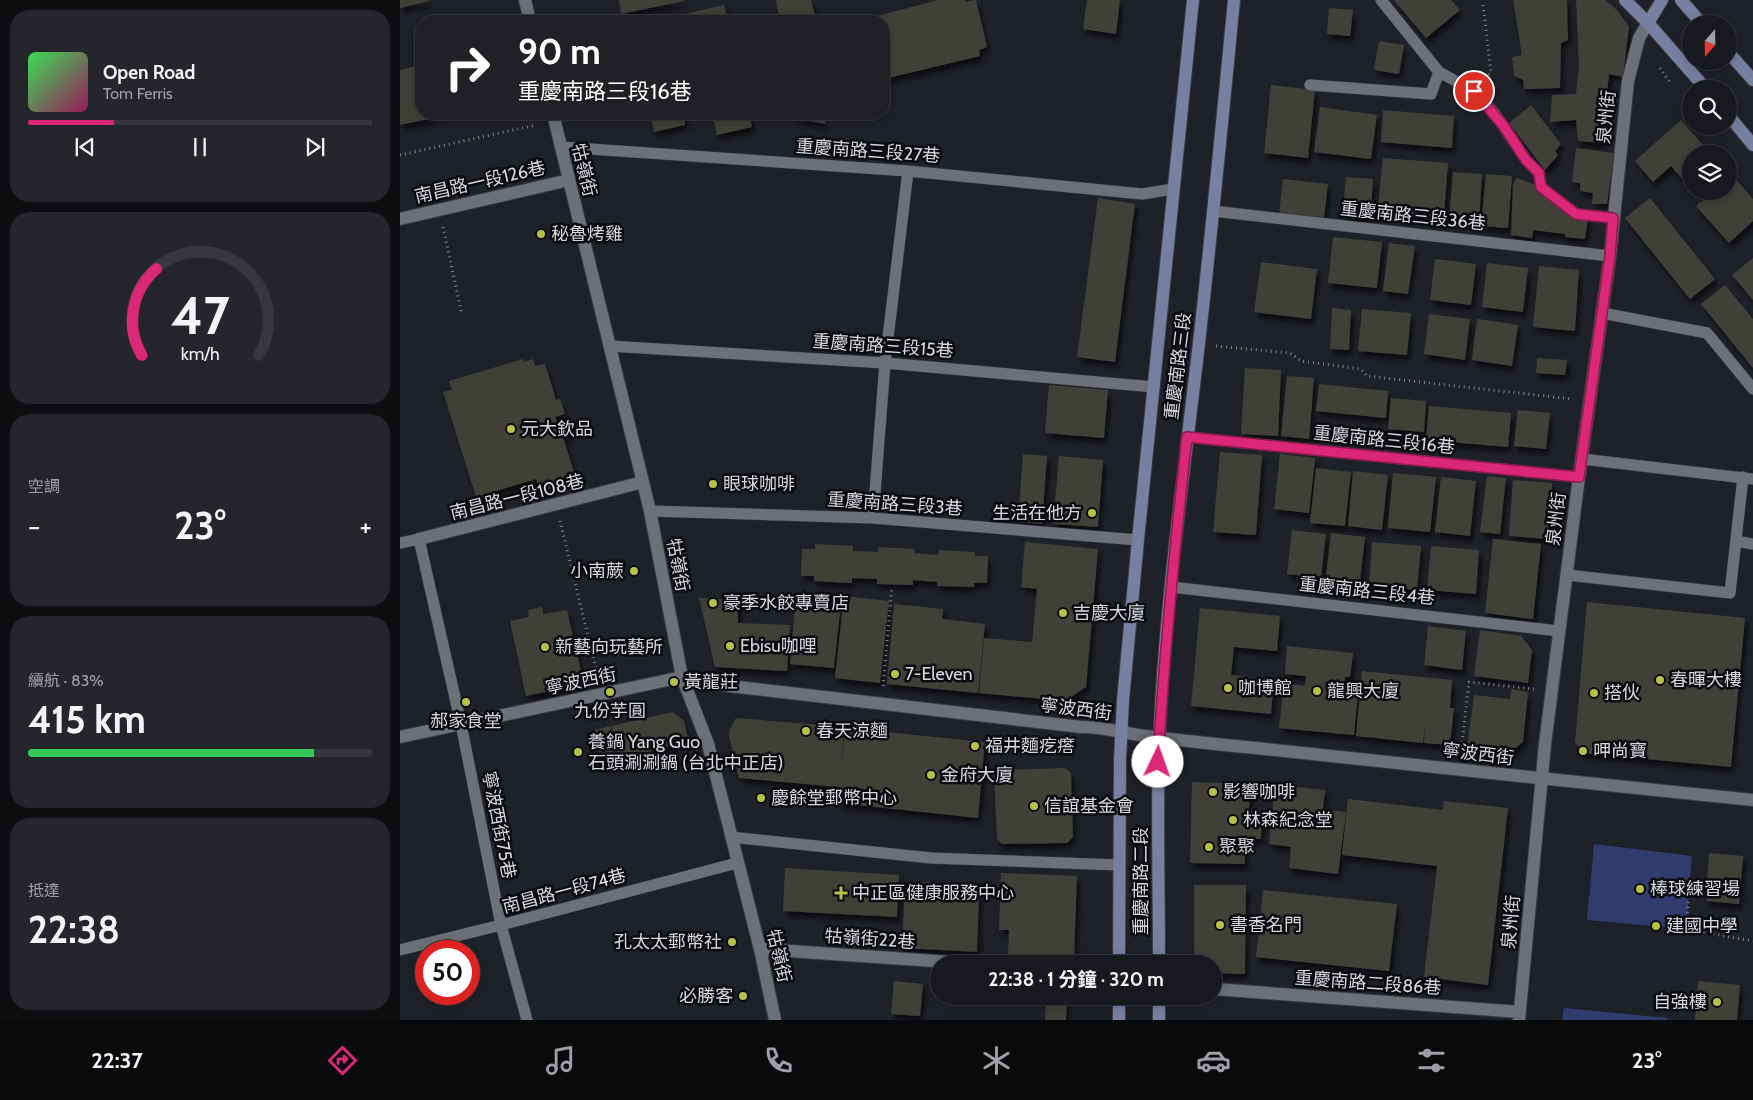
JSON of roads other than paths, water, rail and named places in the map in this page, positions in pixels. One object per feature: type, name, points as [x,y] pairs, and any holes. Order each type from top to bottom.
[{"type":"main road","name":"重慶南路三段","points":[[1121,732],[1138,540],[1193,0]]},
{"type":"main road","name":"重慶南路三段","points":[[1159,738],[1171,587],[1199,344],[1234,0]]},
{"type":"main road","points":[[1625,0],[1698,80]]},
{"type":"main road","name":"泉州街","points":[[1648,23],[1662,0]]},
{"type":"main road","points":[[1680,0],[1694,15]]},
{"type":"main road","points":[[1738,63],[1753,80]]},
{"type":"main road","points":[[1737,125],[1753,144]]},
{"type":"main road","name":"重慶南路二段","points":[[1119,955],[1121,732]]},
{"type":"main road","name":"重慶南路二段","points":[[1159,738],[1159,955]]},
{"type":"main road","points":[[1119,1005],[1119,1020]]},
{"type":"main road","points":[[1159,1005],[1159,1020]]},
{"type":"street","points":[[525,0],[529,15]]},
{"type":"street","name":"泉州街","points":[[1520,1016],[1541,779],[1579,477],[1610,256],[1628,81],[1639,38],[1648,23]]},
{"type":"street","name":"牯嶺街","points":[[555,120],[650,511],[682,676],[708,744],[760,949],[775,1020]]},
{"type":"street","name":"南昌路一段126巷","points":[[400,218],[569,180]]},
{"type":"street","name":"南昌路一段108巷","points":[[419,539],[556,506],[642,482]]},
{"type":"street","name":"寧波西街","points":[[400,737],[682,676],[712,684],[1081,727],[1095,727],[1159,738],[1753,800]]},
{"type":"street","name":"牯嶺街22巷","points":[[760,949],[930,961]]},
{"type":"street","name":"重慶南路二段86巷","points":[[1222,991],[1520,1016]]},
{"type":"lane","points":[[1381,0],[1439,72],[1474,91],[1503,125],[1526,160],[1539,173],[1541,187],[1576,214],[1613,218]]},
{"type":"lane","points":[[1310,85],[1431,94],[1439,72]]},
{"type":"lane","name":"重慶南路三段27巷","points":[[560,147],[908,171],[1142,194],[1173,189]]},
{"type":"lane","points":[[872,518],[885,362],[908,171]]},
{"type":"lane","name":"重慶南路三段36巷","points":[[1213,211],[1610,256]]},
{"type":"lane","points":[[1602,313],[1707,333],[1753,389]]},
{"type":"lane","name":"重慶南路三段15巷","points":[[609,346],[885,362],[1154,387]]},
{"type":"lane","name":"重慶南路三段16巷","points":[[1187,437],[1579,477]]},
{"type":"lane","points":[[1567,575],[1730,593],[1736,542],[1748,478],[1582,459]]},
{"type":"lane","name":"重慶南路三段3巷","points":[[650,511],[872,518],[1138,540]]},
{"type":"lane","name":"南昌路一段108巷","points":[[400,544],[419,539]]},
{"type":"lane","name":"寧波西街75巷","points":[[419,539],[462,724],[501,926],[527,1020]]},
{"type":"lane","points":[[1736,542],[1753,544]]},
{"type":"lane","name":"重慶南路三段4巷","points":[[1171,587],[1560,631]]},
{"type":"lane","points":[[731,837],[931,858],[1119,865]]},
{"type":"lane","name":"南昌路一段74巷","points":[[400,950],[501,926],[737,863]]},
{"type":"place","name":"秘魯烤雞","points":[[541,234]]},
{"type":"place","name":"元大欽品","points":[[511,429]]},
{"type":"place","name":"眼球咖啡","points":[[713,484]]},
{"type":"place","name":"生活在他方","points":[[1092,513]]},
{"type":"place","name":"小南蕨","points":[[634,571]]},
{"type":"place","name":"豪季水餃專賣店","points":[[713,603]]},
{"type":"place","name":"吉慶大廈","points":[[1063,613]]},
{"type":"place","name":"Ebisu咖哩","points":[[730,646]]},
{"type":"place","name":"新藝向玩藝所","points":[[545,647]]},
{"type":"place","name":"7-Eleven","points":[[895,674]]},
{"type":"place","name":"春暉大樓","points":[[1660,680]]},
{"type":"place","name":"黃龍莊","points":[[674,682]]},
{"type":"place","name":"咖博館","points":[[1228,688]]},
{"type":"place","name":"龍興大廈","points":[[1317,691]]},
{"type":"place","name":"九份芋圓","points":[[610,692]]},
{"type":"place","name":"搭伙","points":[[1594,693]]},
{"type":"place","name":"郝家食堂","points":[[466,702]]},
{"type":"place","name":"春天涼麵","points":[[806,731]]},
{"type":"place","name":"福井麵疙瘩","points":[[975,746]]},
{"type":"place","name":"呷尚寶","points":[[1583,751]]},
{"type":"place","name":"養鍋 Yang Guo 石頭涮涮鍋 (台北中正店)","points":[[578,752]]},
{"type":"place","name":"金府大廈","points":[[931,775]]},
{"type":"place","name":"影響咖啡","points":[[1213,792]]},
{"type":"place","name":"慶餘堂郵幣中心","points":[[761,798]]},
{"type":"place","name":"信誼基金會","points":[[1034,806]]},
{"type":"place","name":"林森紀念堂","points":[[1233,820]]},
{"type":"place","name":"聚聚","points":[[1209,847]]},
{"type":"place","name":"棒球練習場","points":[[1640,889]]},
{"type":"place","name":"中正區健康服務中心","points":[[841,893]]},
{"type":"place","name":"書香名門","points":[[1220,925]]},
{"type":"place","name":"建國中學","points":[[1656,926]]},
{"type":"place","name":"孔太太郵幣社","points":[[732,942]]},
{"type":"place","name":"必勝客","points":[[743,996]]},
{"type":"place","name":"自強樓","points":[[1717,1002]]}]
